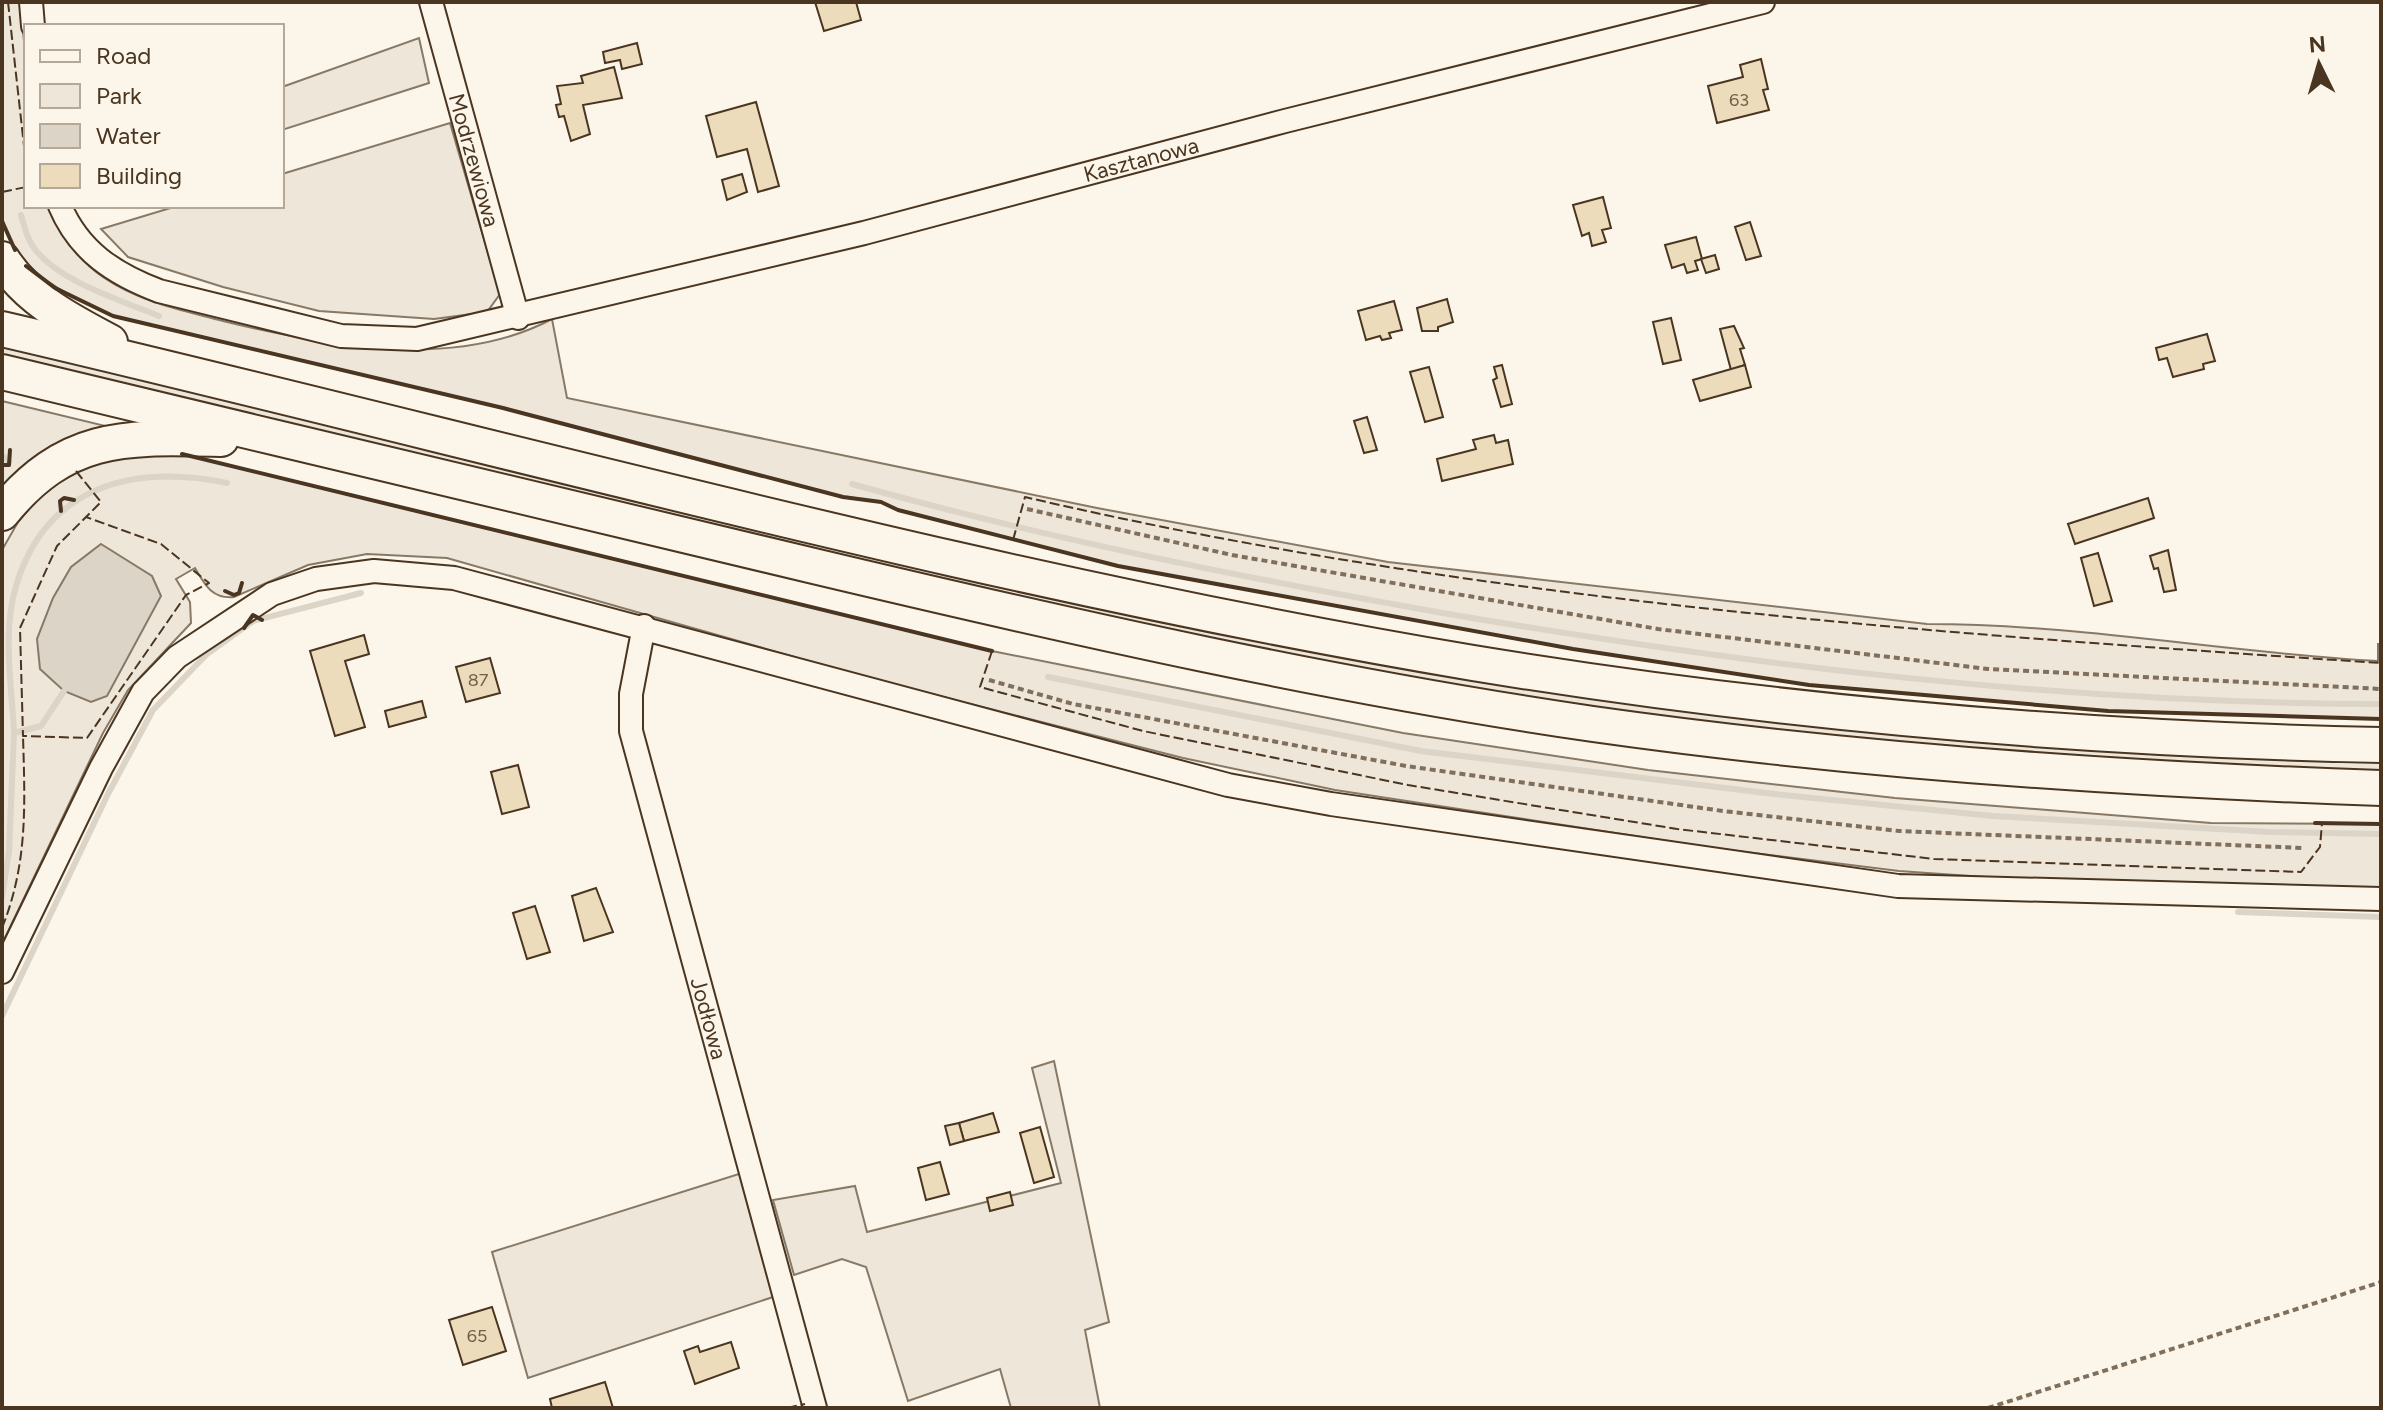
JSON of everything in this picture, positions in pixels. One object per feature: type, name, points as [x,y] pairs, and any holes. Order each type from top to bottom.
[{"type":"highway","points":[[2,259],[21,284],[49,308],[146,362]]},
{"type":"highway","points":[[2,329],[974,561],[1278,627],[1454,659],[1686,693],[1938,720],[2073,731],[2381,745]]},
{"type":"highway","points":[[2,372],[997,610],[1252,664],[1468,704],[1684,736],[1939,763],[2208,782],[2381,788]]},
{"type":"highway","points":[[2,513],[24,487],[48,469],[105,443],[134,437],[286,440]]},
{"type":"street","points":[[31,2],[33,24]]},
{"type":"street","name":"Modrzewiowa","points":[[431,2],[518,318]]},
{"type":"street","name":"Kasztanowa","points":[[61,208],[78,240],[94,256],[135,282],[195,301],[366,339],[417,339],[518,318],[1763,2]]},
{"type":"street","points":[[2,972],[101,768],[143,692],[177,657],[272,594],[316,579],[374,571],[422,572],[644,626],[1228,785],[1331,804],[1898,886],[2381,899]]},
{"type":"street","name":"Jodłowa","points":[[644,626],[631,694],[631,731],[815,1408]]},
{"type":"path","points":[[1027,509],[1232,555],[1658,629],[1988,669],[2381,689]]},
{"type":"path","points":[[989,680],[1073,704],[1406,766],[1723,811],[1899,831],[2303,848]]},
{"type":"path","points":[[1988,1408],[2381,1282]]},
{"type":"green space","points":[[2,2],[20,2],[24,41],[24,208],[49,208],[70,246],[94,270],[117,286],[161,304],[304,339],[389,349],[474,345],[514,335],[552,319],[567,398],[1097,508],[1388,562],[1927,624],[2040,629],[2322,657],[2378,661],[2378,644],[2381,644],[2381,719],[2108,711],[1809,685],[1573,649],[1118,566],[898,510],[881,502],[843,497],[503,408],[113,316],[62,290],[32,269],[10,240],[2,221]]},
{"type":"green space","points":[[419,38],[429,83],[284,129],[284,86]]},
{"type":"green space","points":[[450,123],[500,294],[487,312],[434,319],[319,311],[223,287],[128,257],[101,229],[170,208],[284,208],[284,173]]},
{"type":"green space","points":[[2,341],[1177,622],[2381,760],[2381,774],[1878,745],[1537,703],[1177,638],[2,357]]},
{"type":"green space","points":[[2,401],[118,429],[2,494]]},
{"type":"green space","points":[[181,454],[992,651],[1403,733],[1648,770],[1895,798],[2211,823],[2381,824],[2381,889],[2027,880],[1899,871],[1713,848],[1335,790],[1183,758],[865,677],[447,558],[367,554],[308,565],[234,597],[215,593],[195,568],[176,579],[190,602],[191,623],[128,690],[103,733],[2,944],[2,550],[18,522],[46,489],[66,475],[116,455]]},
{"type":"green space","points":[[1054,1061],[1109,1322],[1085,1330],[1100,1408],[1011,1408],[1000,1369],[908,1401],[866,1267],[842,1259],[794,1275],[773,1200],[855,1186],[867,1232],[1061,1183],[1032,1068]]},
{"type":"green space","points":[[742,1173],[776,1296],[528,1378],[492,1252]]},
{"type":"water","points":[[101,544],[152,576],[161,596],[107,696],[91,702],[64,691],[40,669],[37,639],[53,598],[71,567]]},
{"type":"building","points":[[815,2],[856,2],[861,20],[824,31]]},
{"type":"building","points":[[637,43],[642,64],[622,69],[620,60],[605,63],[603,52]]},
{"type":"building","points":[[1761,59],[1768,89],[1763,90],[1769,110],[1717,123],[1708,86],[1743,77],[1740,65]]},
{"type":"building","points":[[614,67],[622,98],[583,105],[590,134],[571,141],[564,116],[559,117],[556,105],[561,104],[557,86],[583,83],[581,76]]},
{"type":"building","points":[[756,102],[779,186],[758,192],[747,149],[717,157],[706,116]]},
{"type":"building","points":[[742,174],[747,192],[727,200],[722,180]]},
{"type":"building","points":[[1603,197],[1611,228],[1602,230],[1606,242],[1592,246],[1589,233],[1582,236],[1573,205]]},
{"type":"building","points":[[1750,222],[1761,256],[1746,260],[1735,227]]},
{"type":"building","points":[[1696,237],[1702,259],[1695,261],[1698,270],[1687,273],[1684,264],[1672,268],[1665,245]]},
{"type":"building","points":[[1715,255],[1719,269],[1706,273],[1701,259]]},
{"type":"building","points":[[1447,299],[1453,322],[1438,327],[1438,331],[1422,331],[1417,308]]},
{"type":"building","points":[[1394,301],[1402,330],[1389,333],[1391,338],[1382,340],[1380,336],[1366,340],[1358,311]]},
{"type":"building","points":[[1671,318],[1681,360],[1663,364],[1653,322]]},
{"type":"building","points":[[1734,326],[1744,348],[1740,349],[1745,365],[1731,370],[1720,329]]},
{"type":"building","points":[[2207,334],[2215,361],[2203,364],[2204,369],[2173,377],[2167,358],[2159,360],[2156,348]]},
{"type":"building","points":[[1502,365],[1512,404],[1501,407],[1493,380],[1497,378],[1494,367]]},
{"type":"building","points":[[1745,365],[1751,387],[1700,401],[1693,380]]},
{"type":"building","points":[[1429,367],[1443,417],[1425,422],[1410,372]]},
{"type":"building","points":[[1367,417],[1377,450],[1364,453],[1354,421]]},
{"type":"building","points":[[1494,435],[1496,443],[1508,440],[1513,464],[1442,481],[1437,459],[1476,449],[1473,440]]},
{"type":"building","points":[[2148,498],[2154,518],[2075,544],[2068,524]]},
{"type":"building","points":[[2168,550],[2176,590],[2164,592],[2158,568],[2154,569],[2150,556]]},
{"type":"building","points":[[2098,553],[2112,601],[2094,606],[2081,558]]},
{"type":"building","points":[[364,635],[369,654],[345,661],[365,727],[335,736],[310,651]]},
{"type":"building","points":[[490,658],[500,693],[466,702],[456,667]]},
{"type":"building","points":[[422,701],[426,717],[389,727],[385,711]]},
{"type":"building","points":[[518,765],[529,807],[502,814],[491,772]]},
{"type":"building","points":[[596,888],[613,932],[584,941],[572,896]]},
{"type":"building","points":[[535,906],[550,952],[527,959],[513,913]]},
{"type":"building","points":[[993,1113],[999,1132],[964,1141],[959,1123]]},
{"type":"building","points":[[959,1123],[964,1141],[950,1145],[945,1126]]},
{"type":"building","points":[[1040,1127],[1054,1177],[1034,1183],[1020,1133]]},
{"type":"building","points":[[940,1162],[949,1194],[926,1200],[918,1168]]},
{"type":"building","points":[[1010,1192],[1013,1205],[990,1211],[987,1198]]},
{"type":"building","points":[[492,1307],[506,1351],[463,1365],[449,1320]]},
{"type":"building","points":[[731,1342],[739,1368],[695,1384],[684,1351],[698,1346],[700,1352]]},
{"type":"building","points":[[605,1382],[613,1408],[552,1408],[550,1399]]},
{"type":"waterway","points":[[21,215],[32,245],[56,269],[90,288],[159,316]]},
{"type":"waterway","points":[[2,455],[9,462]]},
{"type":"waterway","points":[[14,733],[9,660],[12,604],[30,552],[49,525],[71,504],[98,490],[127,481],[159,477],[227,483]]},
{"type":"waterway","points":[[852,484],[1070,539],[1289,585],[1671,649],[1789,665],[2025,689],[2143,697],[2381,704]]},
{"type":"waterway","points":[[2,1016],[108,794],[153,710],[207,654],[253,621],[361,593]]},
{"type":"waterway","points":[[1048,677],[1421,751],[1774,794],[1993,816],[2270,832],[2381,834]]},
{"type":"waterway","points":[[2,897],[9,852],[14,733],[41,726],[64,691]]},
{"type":"waterway","points":[[2238,912],[2381,917]]},
{"type":"fence","points":[[8,2],[24,146]]},
{"type":"fence","points":[[2,192],[24,187]]},
{"type":"fence","points":[[76,471],[101,502],[57,546],[20,628],[23,736],[87,738],[186,595],[209,583],[161,544],[86,517]]},
{"type":"fence","points":[[1013,540],[1025,497],[1192,533],[1361,563],[1700,608],[2040,639],[2381,663]]},
{"type":"fence","points":[[992,651],[980,687],[1143,731],[1408,785],[1677,829],[1934,859],[2301,872],[2320,847],[2322,823]]},
{"type":"fence","points":[[2,928],[21,857],[23,736]]},
{"type":"fence","points":[[787,1408],[805,1404]]},
{"type":"wall","points":[[2,221],[15,250]]},
{"type":"wall","points":[[26,266],[55,288],[113,316],[503,408],[843,497],[881,502],[898,510],[1118,566],[1573,649],[1809,685],[2108,711],[2381,719]]},
{"type":"wall","points":[[2,465],[9,465],[10,450]]},
{"type":"wall","points":[[182,454],[992,651]]},
{"type":"wall","points":[[61,511],[60,501],[64,498],[74,500]]},
{"type":"wall","points":[[225,591],[234,595],[239,593],[242,583]]},
{"type":"wall","points":[[244,628],[253,615],[262,620]]},
{"type":"wall","points":[[2315,823],[2381,824]]}]
